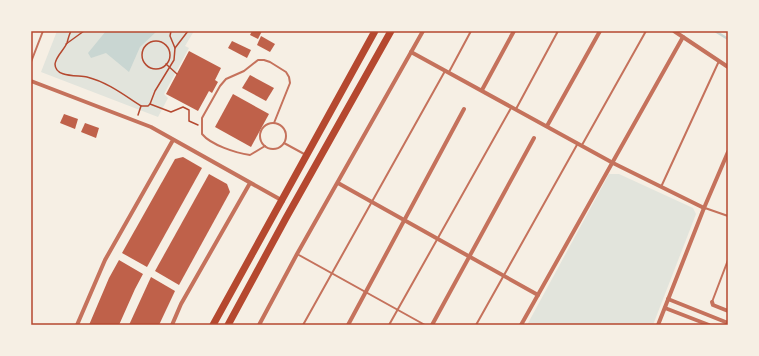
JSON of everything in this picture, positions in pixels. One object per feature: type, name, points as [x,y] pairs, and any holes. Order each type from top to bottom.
[{"type":"main road","points":[[214,325],[375,31]]},
{"type":"main road","points":[[228,325],[391,31]]},
{"type":"street","points":[[259,325],[422,31]]},
{"type":"street","points":[[482,90],[514,31]]},
{"type":"street","points":[[547,126],[600,31]]},
{"type":"street","points":[[674,31],[728,67]]},
{"type":"street","points":[[521,325],[684,37]]},
{"type":"street","points":[[411,52],[613,163],[704,208]]},
{"type":"street","points":[[31,82],[151,127],[283,201]]},
{"type":"street","points":[[348,325],[464,109]]},
{"type":"street","points":[[432,325],[534,138]]},
{"type":"street","points":[[77,325],[104,260],[173,140]]},
{"type":"street","points":[[658,325],[704,208],[728,152]]},
{"type":"street","points":[[172,325],[181,304],[250,183]]},
{"type":"street","points":[[338,183],[538,295]]},
{"type":"street","points":[[668,299],[728,323]]},
{"type":"street","points":[[712,302],[713,305],[728,311]]},
{"type":"street","points":[[665,308],[709,325]]},
{"type":"lane","points":[[31,62],[43,31]]},
{"type":"lane","points":[[303,325],[471,31]]},
{"type":"lane","points":[[389,325],[558,31]]},
{"type":"lane","points":[[476,325],[646,31]]},
{"type":"lane","points":[[265,146],[250,155],[237,153],[206,138],[202,134],[202,118],[220,86],[226,79],[240,73],[258,60],[264,60],[286,72],[290,83],[274,123]]},
{"type":"lane","points":[[662,187],[719,61]]},
{"type":"lane","points":[[274,123],[278,124],[284,130],[285,139],[284,143],[273,149],[265,146],[260,139],[261,131],[266,125],[274,123]]},
{"type":"lane","points":[[284,143],[307,156]]},
{"type":"lane","points":[[704,208],[728,216]]},
{"type":"lane","points":[[297,254],[425,325]]},
{"type":"lane","points":[[712,302],[728,260]]},
{"type":"path","points":[[71,31],[55,64],[57,70],[64,75],[87,77],[106,85],[141,106],[148,106],[150,104],[172,112],[183,108],[189,110],[189,121],[201,126]]},
{"type":"path","points":[[66,44],[84,31]]},
{"type":"path","points":[[150,104],[155,92],[174,60],[175,48],[170,36],[171,31]]},
{"type":"path","points":[[175,48],[188,31]]},
{"type":"path","points":[[154,40],[165,44],[170,55],[166,64],[157,69],[149,68],[141,54],[144,46],[150,41],[154,40]]},
{"type":"path","points":[[166,64],[177,74]]},
{"type":"path","points":[[136,122],[141,106]]},
{"type":"shaded area","points":[[57,31],[194,31],[185,46],[189,48],[164,94],[168,98],[158,117],[41,72]]},
{"type":"shaded area","points":[[106,31],[157,31],[140,47],[129,72],[106,53],[91,58],[88,53]]},
{"type":"shaded area","points":[[609,174],[619,174],[693,208],[696,214],[653,325],[527,325]]},
{"type":"building","points":[[252,31],[262,31],[258,39],[250,35]]},
{"type":"building","points":[[261,36],[275,44],[270,52],[257,45]]},
{"type":"building","points":[[232,41],[251,50],[247,58],[228,48]]},
{"type":"building","points":[[189,51],[221,68],[215,80],[218,82],[212,93],[209,91],[198,111],[166,94]]},
{"type":"building","points":[[250,75],[274,88],[266,101],[242,88]]},
{"type":"building","points":[[233,94],[269,114],[251,147],[215,127]]},
{"type":"building","points":[[64,114],[78,119],[75,129],[60,123]]},
{"type":"building","points":[[85,123],[99,128],[96,138],[81,132]]},
{"type":"building","points":[[183,157],[202,168],[147,267],[122,253],[175,159]]},
{"type":"building","points":[[209,174],[227,184],[230,192],[179,285],[155,271]]},
{"type":"building","points":[[119,260],[143,274],[119,325],[89,325],[109,278]]},
{"type":"building","points":[[151,277],[175,291],[159,325],[129,325]]},
{"type":"waterway","points":[[715,31],[728,39]]}]
